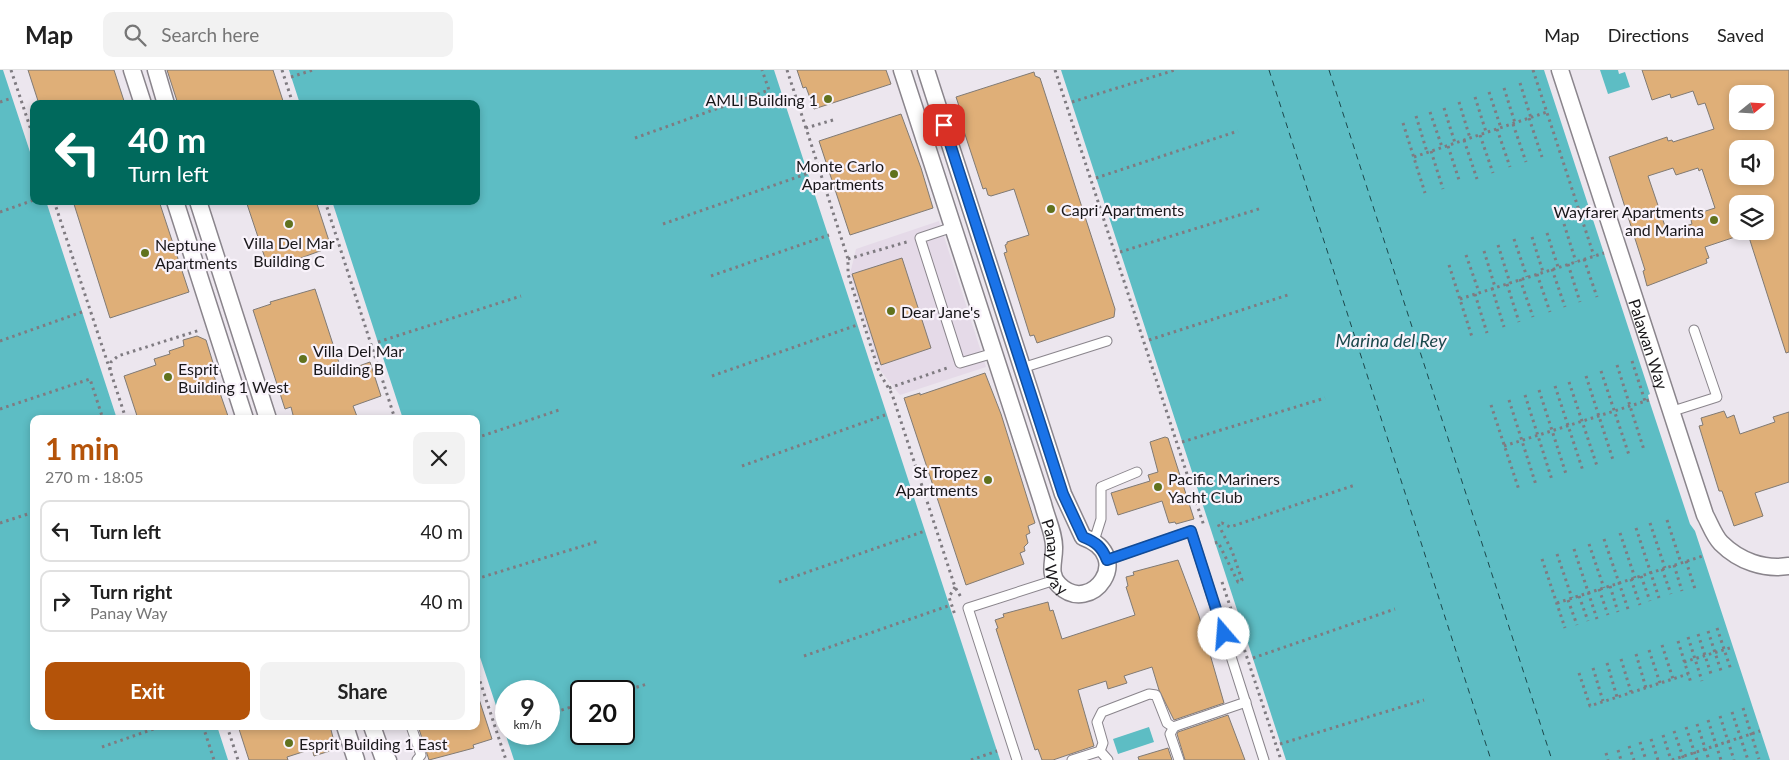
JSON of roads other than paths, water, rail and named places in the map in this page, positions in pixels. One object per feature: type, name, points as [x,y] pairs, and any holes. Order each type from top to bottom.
[{"type":"street","points":[[132,70],[142,100]]},
{"type":"street","points":[[156,70],[165,100]]},
{"type":"street","name":"Panay Way","points":[[902,70],[1043,504],[1055,548],[1051,569],[1055,580],[1070,593],[1084,594],[1094,591],[1103,582],[1108,572],[1104,550],[1094,541],[1083,537],[1063,494],[926,70]]},
{"type":"street","name":"Palawan Way","points":[[1560,70],[1705,515],[1720,542],[1745,561],[1774,568],[1789,566]]},
{"type":"street","points":[[176,205],[244,415]]},
{"type":"street","points":[[199,205],[267,415]]},
{"type":"street","points":[[215,325],[236,317]]},
{"type":"street","points":[[346,730],[356,760]]},
{"type":"street","points":[[373,730],[383,757],[388,760]]},
{"type":"lane","points":[[953,227],[920,238],[960,363],[994,352]]},
{"type":"lane","points":[[1670,412],[1717,397],[1694,330]]},
{"type":"lane","points":[[1022,368],[1107,341]]},
{"type":"lane","points":[[1094,541],[1101,519],[1101,487],[1137,472]]},
{"type":"lane","points":[[1107,560],[1191,531],[1264,760]]},
{"type":"lane","points":[[1017,760],[968,608],[1055,580]]},
{"type":"lane","points":[[1100,751],[1103,743],[1097,722],[1102,712],[1149,694],[1156,695],[1167,723],[1174,727]]},
{"type":"lane","points":[[1178,760],[1170,734],[1174,727],[1246,702]]},
{"type":"lane","points":[[412,730],[421,755],[417,760]]},
{"type":"lane","points":[[1072,760],[1100,751]]},
{"type":"lane","points":[[1100,751],[1108,760]]},
{"type":"water","points":[[0,70],[3,70],[30,152],[30,205],[47,205],[116,415],[30,415],[30,730],[218,730],[228,760],[0,760]]},
{"type":"water","points":[[289,70],[774,70],[1000,760],[514,760],[509,745],[560,745],[560,680],[495,680],[495,702],[480,657],[480,415],[402,415],[333,205],[480,205],[480,100],[299,100]]},
{"type":"water","name":"Marina del Rey","points":[[1061,70],[1544,70],[1650,394],[1648,395],[1649,400],[1690,524],[1695,531],[1770,760],[1286,760]]},
{"type":"water","points":[[1600,70],[1618,70],[1619,74],[1625,72],[1630,87],[1608,94]]},
{"type":"water","points":[[1149,727],[1154,742],[1118,754],[1113,739]]},
{"type":"place","name":"AMLI Building 1","points":[[828,99]]},
{"type":"place","name":"Monte Carlo Apartments","points":[[894,174]]},
{"type":"place","name":"Capri Apartments","points":[[1051,209]]},
{"type":"place","name":"Wayfarer Apartments and Marina","points":[[1714,220]]},
{"type":"place","name":"Villa Del Mar Building C","points":[[289,224]]},
{"type":"place","name":"Neptune Apartments","points":[[145,253]]},
{"type":"place","name":"Dear Jane's","points":[[891,311]]},
{"type":"place","name":"Villa Del Mar Building B","points":[[303,359]]},
{"type":"place","name":"Esprit Building 1 West","points":[[168,377]]},
{"type":"place","name":"St Tropez Apartments","points":[[988,480]]},
{"type":"place","name":"Pacific Mariners Yacht Club","points":[[1158,487]]},
{"type":"place","name":"Esprit Building 1 East","points":[[289,743]]}]
